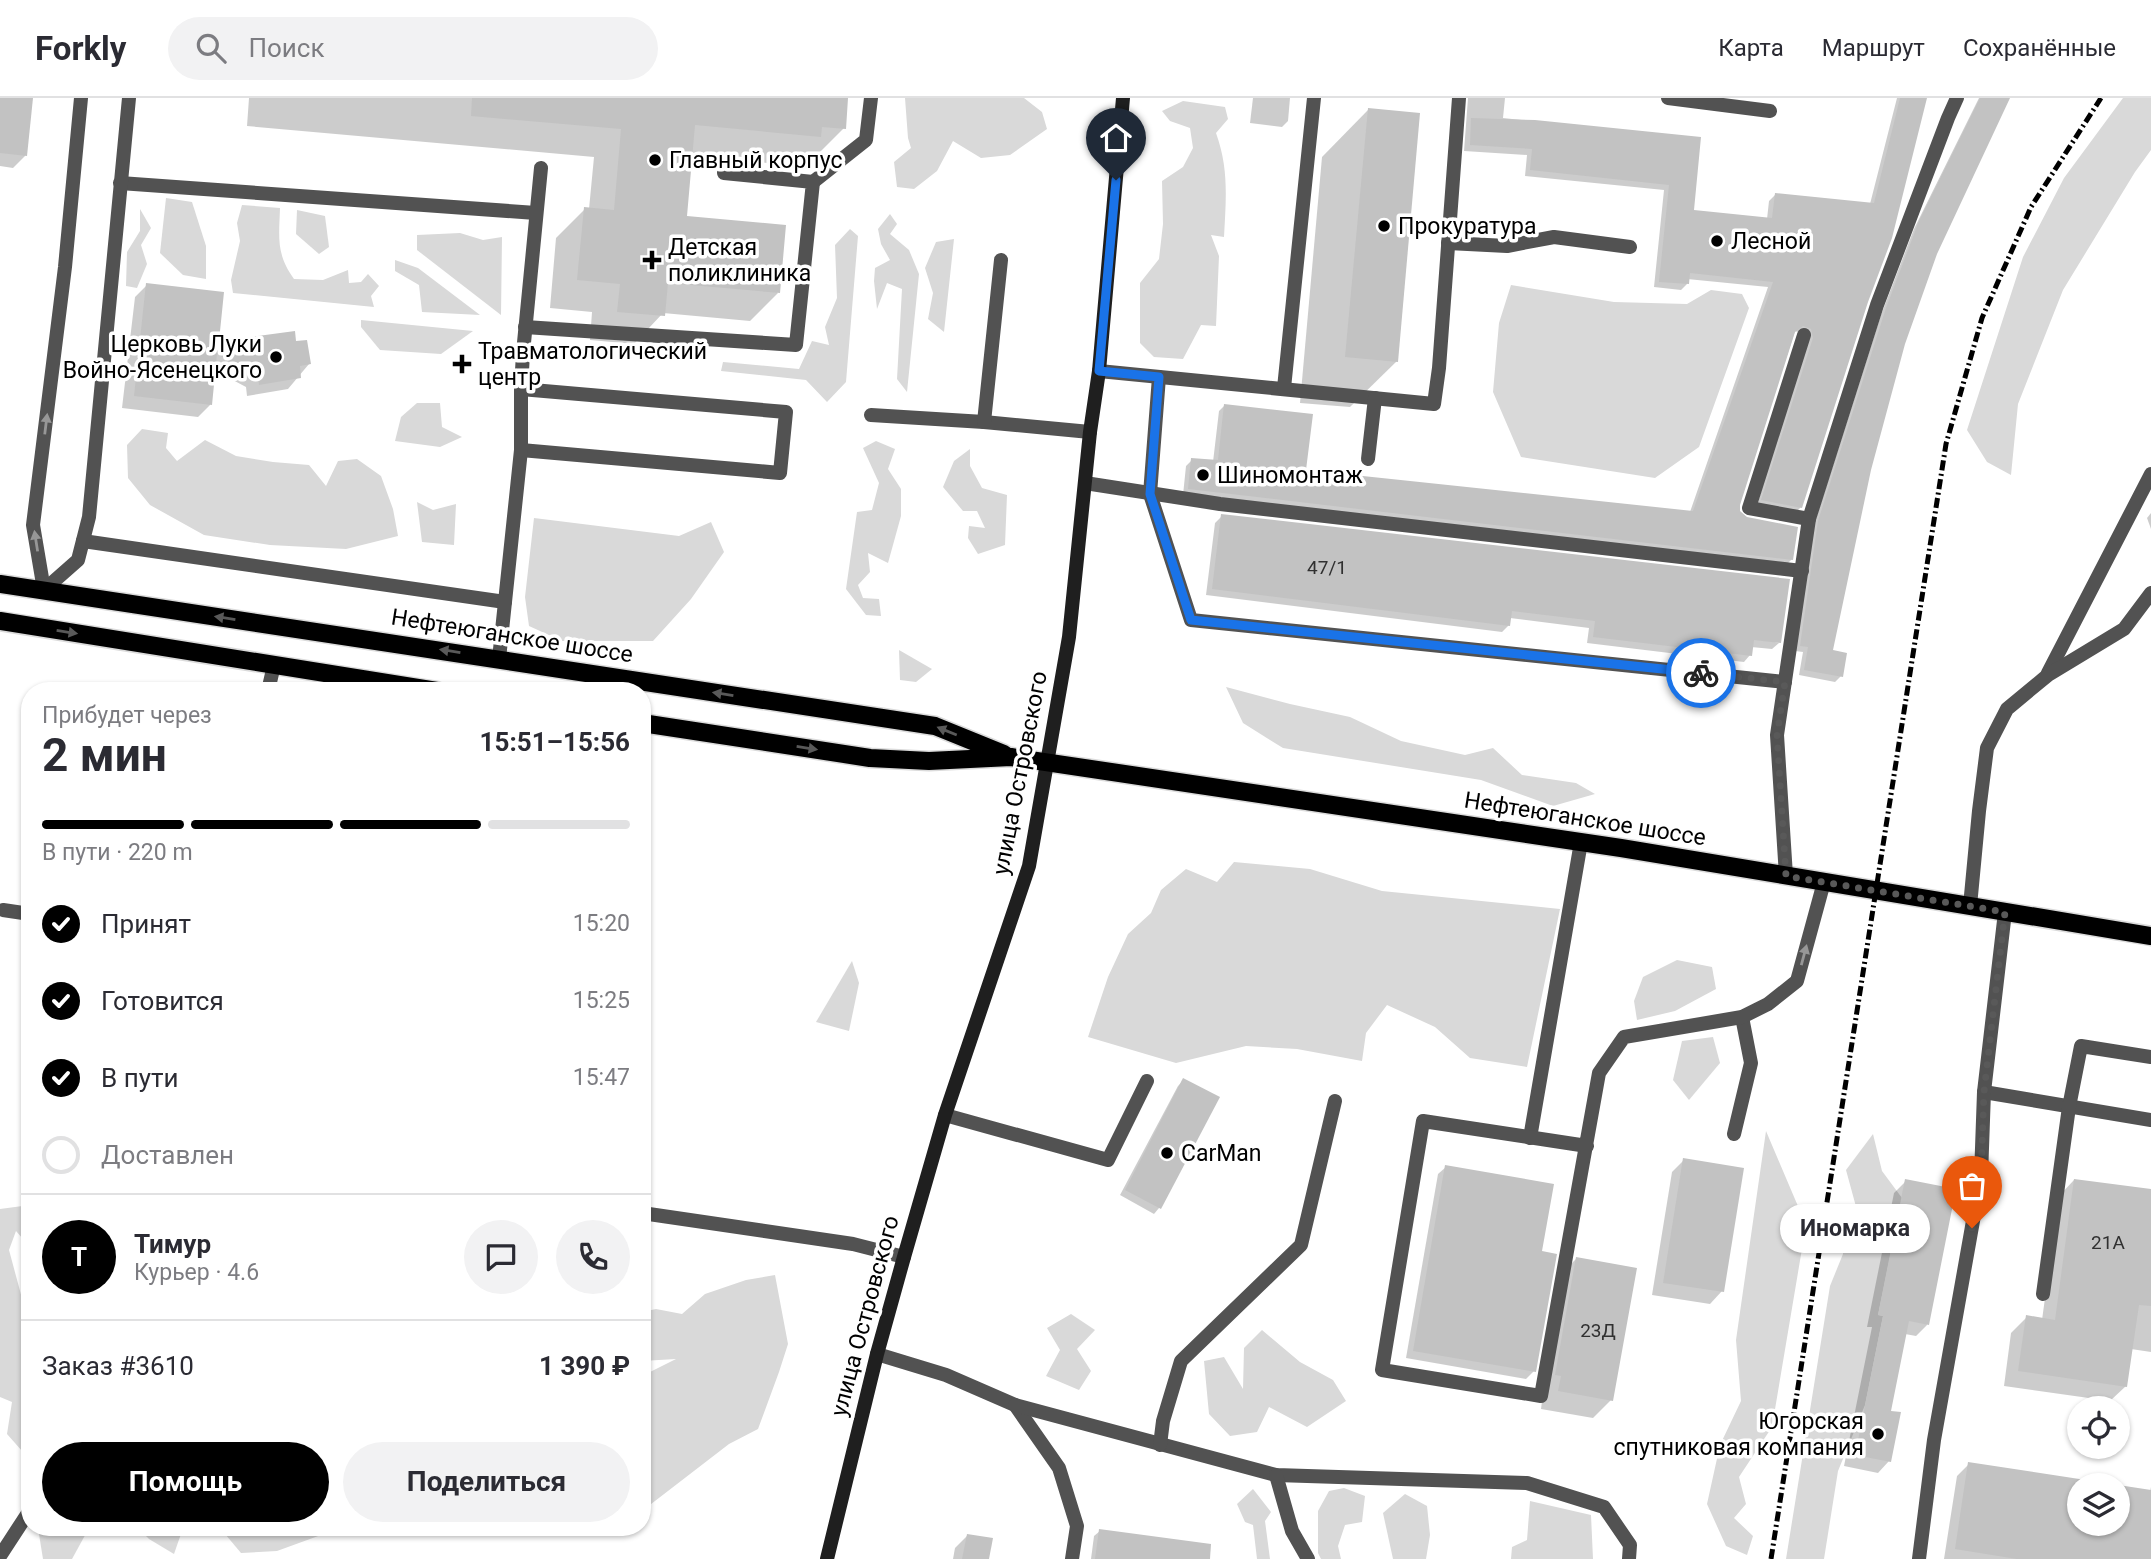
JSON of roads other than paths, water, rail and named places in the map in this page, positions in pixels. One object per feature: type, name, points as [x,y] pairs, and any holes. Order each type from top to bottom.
[{"type":"main road","name":"улица Островского","points":[[827,1559],[877,1354],[945,1115],[1029,866],[1069,638],[1084,483],[1099,371],[1123,98]]},
{"type":"main road","name":"Нефтеюганское шоссе","points":[[0,584],[649,682]]},
{"type":"main road","points":[[0,621],[381,682]]},
{"type":"main road","name":"Нефтеюганское шоссе","points":[[651,682],[935,726],[1011,757]]},
{"type":"main road","name":"Нефтеюганское шоссе","points":[[651,724],[870,758],[929,761],[1011,757],[1049,762],[1581,842],[2151,936]]},
{"type":"lane","points":[[44,590],[33,525],[65,267],[81,98]]},
{"type":"lane","points":[[44,590],[78,561],[89,517],[129,98]]},
{"type":"lane","points":[[724,173],[813,182],[866,140],[871,98]]},
{"type":"lane","points":[[1284,388],[1314,98]]},
{"type":"lane","points":[[1099,371],[1434,404],[1459,98]]},
{"type":"lane","points":[[1668,98],[1770,111]]},
{"type":"lane","points":[[1786,876],[1777,735],[1810,519],[1877,305],[1957,98]]},
{"type":"lane","points":[[499,659],[521,450],[525,327],[541,168]]},
{"type":"lane","points":[[525,327],[796,345],[813,182]]},
{"type":"lane","points":[[121,183],[536,213]]},
{"type":"lane","points":[[1448,243],[1507,246],[1554,237],[1630,247]]},
{"type":"lane","points":[[984,422],[1001,260]]},
{"type":"lane","points":[[1804,335],[1749,508],[1810,519]]},
{"type":"lane","points":[[1159,377],[1150,494],[1191,620],[1785,682]]},
{"type":"lane","points":[[521,389],[786,412],[780,473],[521,450]]},
{"type":"lane","points":[[1368,459],[1375,398]]},
{"type":"lane","points":[[871,415],[1090,432]]},
{"type":"lane","points":[[2048,675],[2151,474]]},
{"type":"lane","points":[[1084,483],[1220,504],[1802,571]]},
{"type":"lane","points":[[83,541],[505,602]]},
{"type":"lane","points":[[1970,906],[1987,748],[2007,709],[2048,675],[2124,629],[2151,593]]},
{"type":"lane","points":[[270,682],[274,665]]},
{"type":"lane","points":[[1530,1138],[1581,842]]},
{"type":"lane","points":[[1587,1146],[1423,1121],[1382,1370],[1541,1396],[1587,1146],[1599,1073],[1624,1037],[1742,1017],[1768,1004],[1797,981],[1824,882]]},
{"type":"lane","points":[[3,910],[21,913]]},
{"type":"lane","points":[[1919,1559],[1934,1440],[1981,1176],[1984,1092],[2005,912]]},
{"type":"lane","points":[[1734,1134],[1751,1063],[1742,1017]]},
{"type":"lane","points":[[2043,1294],[2069,1107],[2081,1046],[2151,1057]]},
{"type":"lane","points":[[945,1115],[1108,1160],[1147,1081]]},
{"type":"lane","points":[[1984,1092],[2151,1120]]},
{"type":"lane","points":[[1160,1445],[1163,1421],[1181,1361],[1301,1245],[1335,1101]]},
{"type":"lane","points":[[651,1214],[853,1244],[904,1257]]},
{"type":"lane","points":[[877,1354],[946,1374],[1015,1405],[1276,1475],[1527,1483],[1604,1507],[1630,1545],[1629,1559]]},
{"type":"lane","points":[[1015,1405],[1059,1468],[1077,1526],[1072,1559]]},
{"type":"lane","points":[[1276,1475],[1292,1531],[1308,1559]]},
{"type":"lane","points":[[0,1556],[21,1524]]},
{"type":"railway","points":[[1771,1559],[1946,444],[1982,318],[2031,207],[2101,98]]},
{"type":"place","name":"Главный корпус","points":[[655,160]]},
{"type":"place","name":"Прокуратура","points":[[1384,226]]},
{"type":"place","name":"Лесной","points":[[1717,241]]},
{"type":"place","name":"Детская поликлиника","points":[[652,260]]},
{"type":"place","name":"Церковь Луки Войно-Ясенецкого","points":[[276,357]]},
{"type":"place","name":"Травматологический центр","points":[[462,364]]},
{"type":"place","name":"Шиномонтаж","points":[[1203,475]]},
{"type":"place","name":"CarMan","points":[[1167,1153]]},
{"type":"place","name":"Иномарка","points":[[1972,1228]]},
{"type":"place","name":"Югорская спутниковая компания","points":[[1878,1434]]}]
